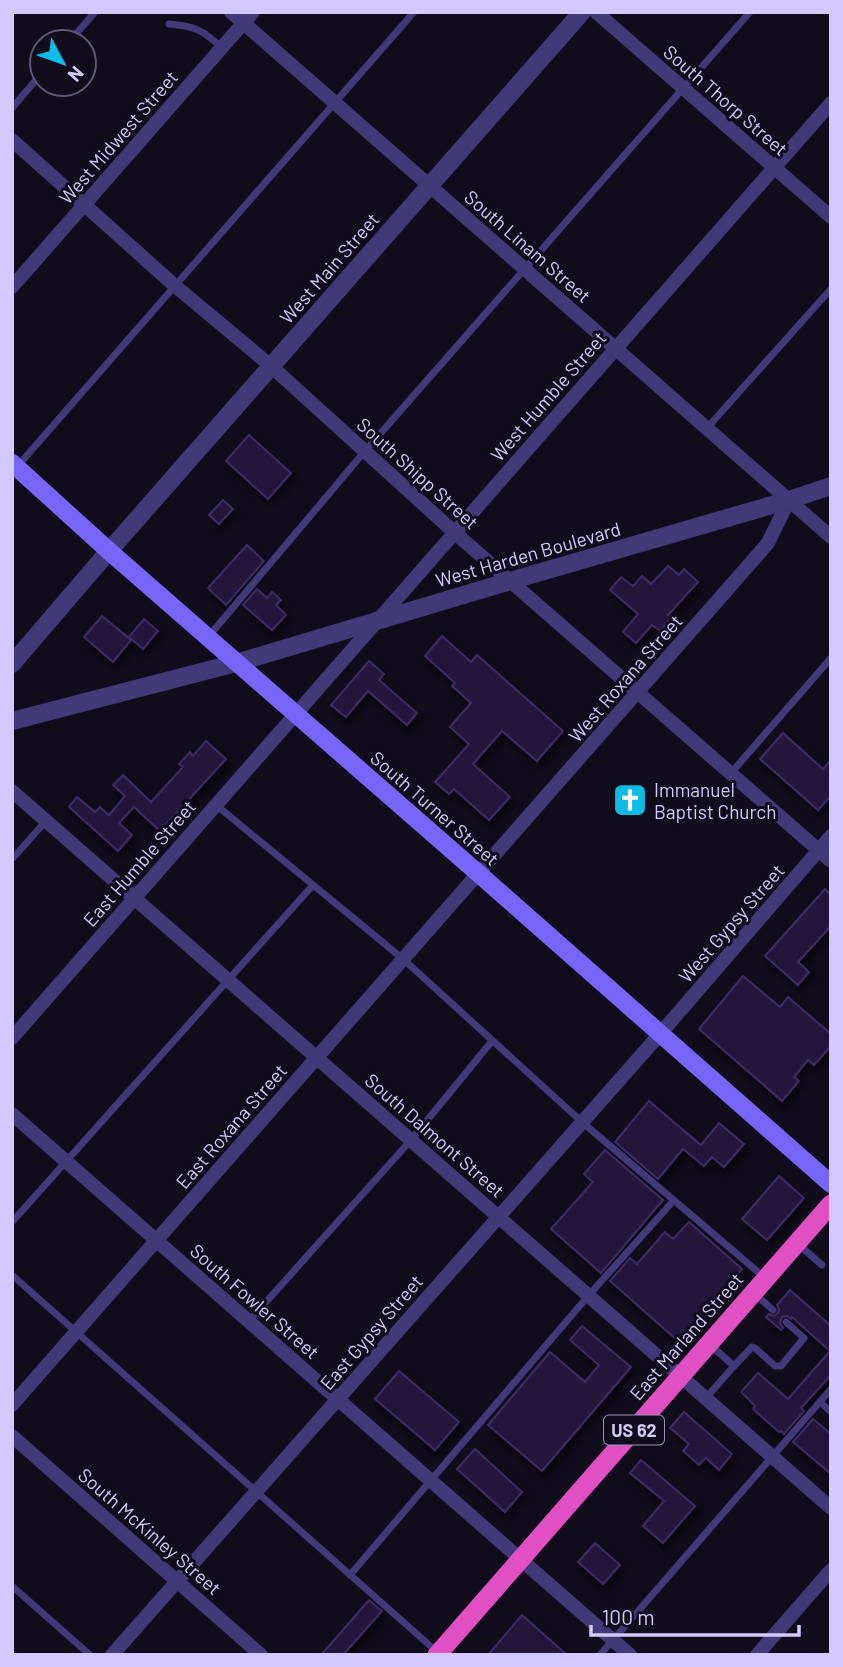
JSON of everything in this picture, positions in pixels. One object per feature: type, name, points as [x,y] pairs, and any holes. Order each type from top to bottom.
[{"type":"highway","name":"East Marland Street","points":[[438,1654],[831,1204]]},
{"type":"main road","name":"South Turner Street","points":[[14,468],[831,1184]]},
{"type":"street","name":"South Linam Street","points":[[232,12],[248,18],[334,102],[831,537]]},
{"type":"street","name":"West Main Street","points":[[12,664],[582,12]]},
{"type":"street","name":"South Thorp Street","points":[[596,12],[831,218]]},
{"type":"street","name":"West Midwest Street","points":[[12,287],[248,18]]},
{"type":"street","name":"West Humble Street","points":[[295,714],[831,103]]},
{"type":"street","name":"South Shipp Street","points":[[12,140],[174,285],[271,366],[454,532],[831,861]]},
{"type":"street","name":"West Harden Boulevard","points":[[12,721],[236,663],[831,486]]},
{"type":"street","name":"West Roxana Street","points":[[479,874],[768,543],[789,500]]},
{"type":"street","name":"East Humble Street","points":[[12,1038],[295,714]]},
{"type":"street","name":"South Dalmont Street","points":[[12,791],[831,1508]]},
{"type":"street","name":"West Gypsy Street","points":[[660,1034],[831,836]]},
{"type":"street","name":"East Roxana Street","points":[[12,1405],[479,874]]},
{"type":"street","name":"East Gypsy Street","points":[[112,1655],[660,1034]]},
{"type":"street","name":"South Fowler Street","points":[[12,1114],[630,1655]]},
{"type":"street","name":"South McKinley Street","points":[[12,1436],[261,1655]]},
{"type":"street","points":[[757,1655],[831,1570]]},
{"type":"lane","points":[[81,28],[95,12]]},
{"type":"lane","points":[[14,468],[414,12]]},
{"type":"lane","points":[[208,638],[365,451],[750,12]]},
{"type":"lane","points":[[169,24],[189,25],[209,35],[222,47]]},
{"type":"lane","points":[[12,107],[28,89]]},
{"type":"lane","points":[[707,428],[831,289]]},
{"type":"lane","points":[[730,773],[831,658]]},
{"type":"lane","points":[[216,804],[403,959],[582,1122],[674,1200],[760,1285],[773,1310]]},
{"type":"lane","points":[[12,859],[46,821]]},
{"type":"lane","points":[[12,1222],[313,885]]},
{"type":"lane","points":[[249,1321],[411,1140],[492,1041]]},
{"type":"lane","points":[[350,1575],[589,1295],[674,1200]]},
{"type":"lane","points":[[797,1243],[822,1265]]},
{"type":"lane","points":[[12,1276],[438,1654]]},
{"type":"lane","points":[[706,1398],[752,1347],[775,1366],[781,1366],[804,1338],[786,1322]]},
{"type":"lane","points":[[709,1344],[734,1366]]},
{"type":"lane","points":[[600,1655],[831,1390]]},
{"type":"lane","points":[[820,1402],[831,1412]]},
{"type":"lane","points":[[12,1587],[90,1655]]},
{"type":"building","points":[[249,435],[291,473],[268,499],[226,461]]},
{"type":"building","points":[[223,500],[233,509],[219,524],[209,515]]},
{"type":"building","points":[[247,545],[264,561],[226,605],[208,588]]},
{"type":"building","points":[[668,566],[679,575],[684,569],[698,582],[668,615],[671,618],[660,631],[652,625],[636,643],[623,632],[638,614],[610,590],[621,577],[633,586],[642,576],[651,584]]},
{"type":"building","points":[[257,589],[267,598],[272,592],[281,600],[276,605],[286,615],[272,630],[243,605]]},
{"type":"building","points":[[102,616],[131,640],[113,662],[84,637]]},
{"type":"building","points":[[144,619],[158,631],[143,649],[129,637]]},
{"type":"building","points":[[442,636],[471,662],[477,655],[563,731],[537,761],[502,731],[473,764],[510,797],[489,820],[454,789],[449,794],[435,782],[469,744],[450,727],[471,703],[452,686],[455,683],[425,656]]},
{"type":"building","points":[[369,661],[384,674],[379,680],[417,713],[407,725],[368,691],[346,717],[331,705]]},
{"type":"building","points":[[783,733],[823,769],[831,760],[831,796],[818,810],[760,759]]},
{"type":"building","points":[[206,741],[226,759],[160,831],[134,807],[119,823],[132,835],[118,851],[69,807],[77,797],[95,812],[100,807],[109,815],[125,796],[113,785],[123,775],[151,802],[183,767],[179,764],[190,752],[193,756]]},
{"type":"building","points":[[825,889],[831,895],[831,926],[798,962],[809,972],[798,985],[765,956]]},
{"type":"building","points":[[743,976],[780,1007],[788,997],[831,1034],[831,1046],[814,1065],[808,1060],[794,1077],[799,1081],[782,1101],[699,1029]]},
{"type":"building","points":[[649,1101],[701,1145],[719,1123],[744,1144],[724,1167],[712,1157],[704,1166],[683,1149],[658,1179],[615,1142]]},
{"type":"building","points":[[605,1150],[663,1200],[601,1273],[551,1229],[593,1182],[584,1174]]},
{"type":"building","points":[[779,1176],[804,1198],[767,1240],[742,1219]]},
{"type":"building","points":[[689,1222],[742,1269],[678,1341],[610,1281],[630,1258],[637,1264],[665,1232],[673,1239]]},
{"type":"building","points":[[790,1290],[831,1326],[831,1375],[801,1408],[804,1411],[784,1434],[753,1409],[755,1406],[741,1392],[758,1373],[788,1399],[830,1351],[792,1317],[782,1317],[781,1330],[766,1317],[778,1313],[777,1305]]},
{"type":"building","points":[[582,1326],[631,1367],[542,1471],[488,1425],[550,1352],[585,1382],[599,1365],[570,1340]]},
{"type":"building","points":[[399,1371],[459,1422],[435,1450],[375,1399]]},
{"type":"building","points":[[684,1412],[732,1454],[719,1470],[706,1458],[699,1465],[683,1451],[689,1444],[670,1428]]},
{"type":"building","points":[[813,1419],[831,1434],[831,1474],[793,1442]]},
{"type":"building","points":[[475,1449],[522,1492],[505,1512],[457,1469]]},
{"type":"building","points":[[641,1460],[695,1506],[663,1543],[643,1526],[664,1501],[630,1473]]},
{"type":"building","points":[[595,1543],[620,1565],[603,1584],[578,1562]]},
{"type":"building","points":[[369,1600],[382,1611],[343,1655],[321,1655]]},
{"type":"building","points":[[522,1615],[567,1655],[488,1655]]},
{"type":"place","name":"Immanuel Baptist Church","points":[[630,800]]}]
